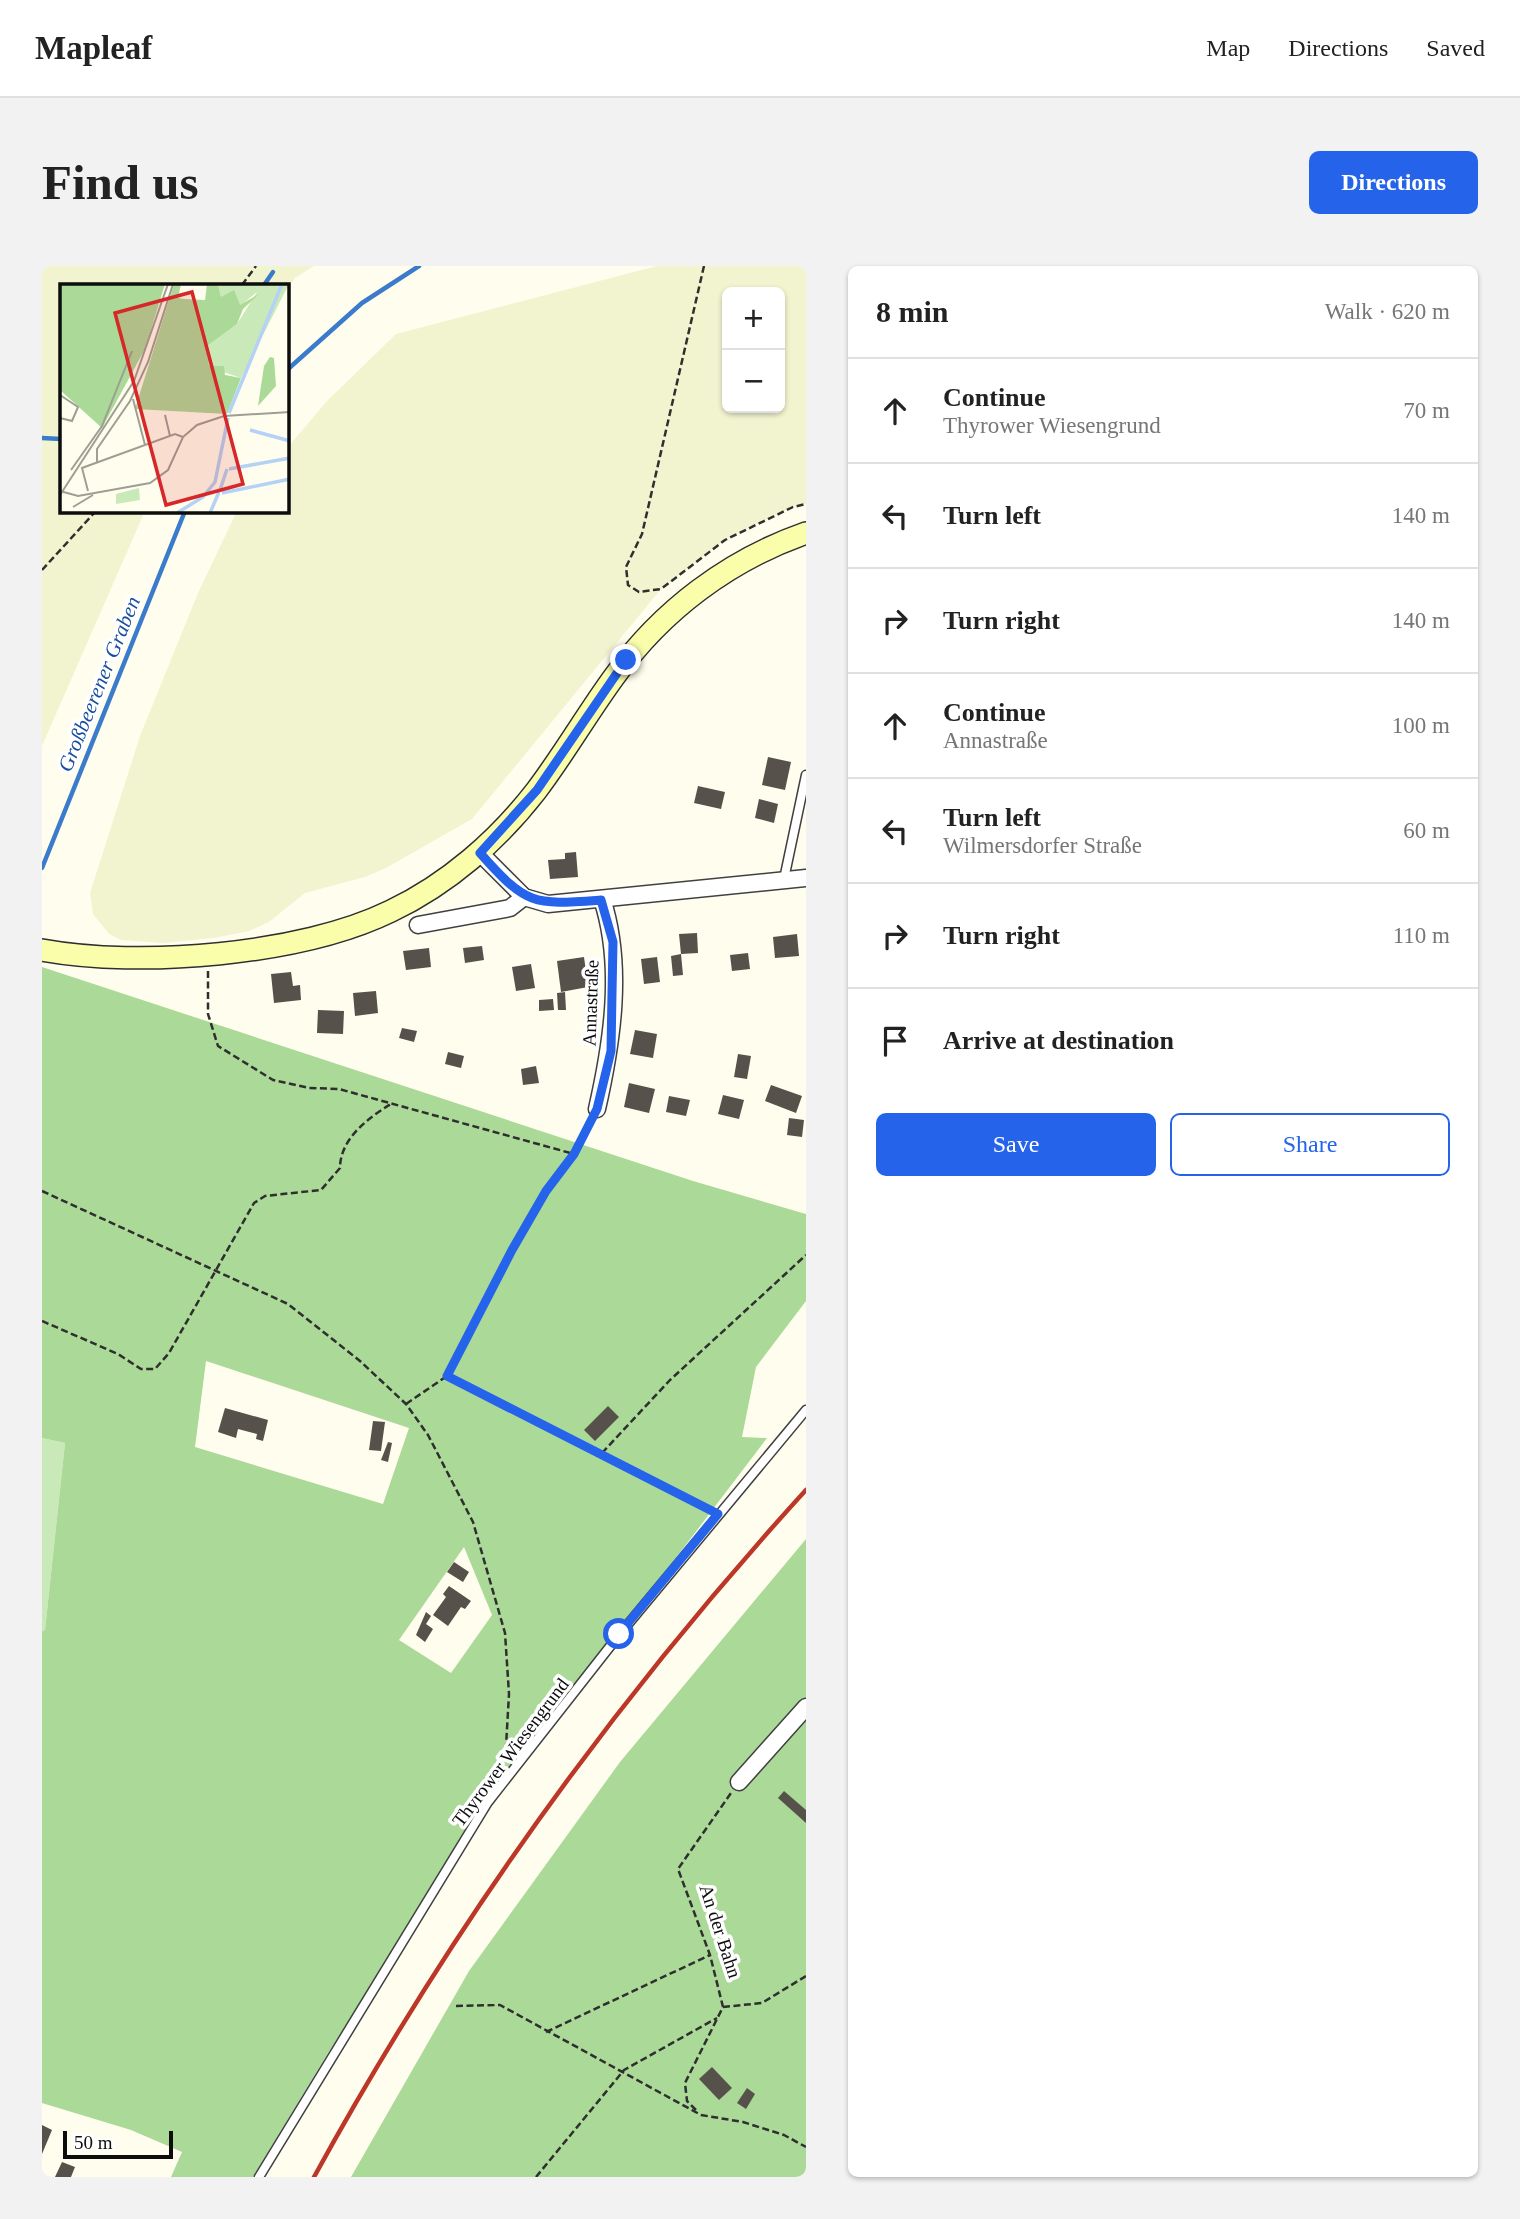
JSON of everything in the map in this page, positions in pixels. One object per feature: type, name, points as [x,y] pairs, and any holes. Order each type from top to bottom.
[{"type":"main road","points":[[42,950],[113,956],[208,953],[272,945],[359,925],[393,911],[480,853],[537,790],[613,677],[659,624],[692,594],[724,572],[806,533]]},
{"type":"street","points":[[480,853],[524,897],[548,904],[601,900],[640,892],[806,878]]},
{"type":"street","points":[[418,925],[510,908],[524,897]]},
{"type":"street","name":"Annastraße","points":[[597,1109],[611,1051],[613,955],[613,942],[601,900]]},
{"type":"street","points":[[739,1782],[806,1707]]},
{"type":"lane","points":[[784,879],[806,775]]},
{"type":"lane","name":"Thyrower Wiesengrund","points":[[259,2177],[401,1940],[488,1802],[619,1634],[806,1410]]},
{"type":"path","points":[[243,284],[256,266]]},
{"type":"path","points":[[704,266],[642,534],[626,567],[628,585],[639,592],[661,589],[725,540],[793,507],[806,504]]},
{"type":"path","points":[[42,570],[94,513]]},
{"type":"path","points":[[208,953],[208,1014],[218,1045],[273,1080],[309,1088],[338,1089],[574,1154]]},
{"type":"path","points":[[42,1321],[118,1353],[141,1369],[155,1369],[169,1353],[254,1203],[265,1196],[321,1190],[340,1168],[340,1155],[346,1142],[370,1117],[391,1104]]},
{"type":"path","points":[[406,1404],[447,1376],[512,1250],[546,1191],[574,1154],[597,1109]]},
{"type":"path","points":[[42,1191],[218,1269],[288,1304],[360,1361],[406,1404],[428,1435],[473,1522],[505,1633],[509,1694],[506,1746],[488,1802]]},
{"type":"path","points":[[602,1453],[670,1380],[806,1255]]},
{"type":"path","points":[[447,1376],[718,1514]]},
{"type":"path","name":"An der Bahn","points":[[701,2115],[687,2101],[685,2083],[723,2007],[710,1955],[678,1869],[739,1782]]},
{"type":"path","points":[[546,2032],[710,1955]]},
{"type":"path","points":[[723,2007],[762,2003],[806,1976]]},
{"type":"path","points":[[456,2006],[500,2005],[546,2032],[624,2070],[701,2115],[784,2135],[806,2147]]},
{"type":"path","points":[[536,2177],[624,2070],[718,2018]]},
{"type":"green space","points":[[42,266],[314,266],[295,278],[289,287],[289,284],[60,284],[60,513],[144,513],[42,746]]},
{"type":"green space","points":[[657,266],[806,266],[806,504],[793,507],[725,540],[661,589],[472,819],[386,868],[365,877],[305,893],[269,922],[249,931],[163,943],[121,940],[109,934],[93,914],[90,893],[140,736],[198,593],[236,513],[289,513],[289,446],[328,400],[396,334]]},
{"type":"green space","points":[[42,967],[693,1181],[806,1214],[806,1301],[756,1367],[742,1437],[767,1438],[488,1805],[328,2053],[253,2177],[171,2177],[182,2152],[131,2130],[42,2103],[42,1631],[45,1630],[65,1443],[42,1438]],"holes":[[[206,1361],[409,1428],[383,1504],[195,1447]],[[464,1547],[492,1615],[451,1673],[399,1640]]]},
{"type":"green space","points":[[42,1438],[65,1443],[45,1630],[42,1631]]},
{"type":"green space","points":[[806,1539],[806,2177],[351,2177],[469,1971],[620,1762]]},
{"type":"building","points":[[768,757],[791,762],[785,790],[762,785]]},
{"type":"building","points":[[698,786],[725,792],[721,809],[694,803]]},
{"type":"building","points":[[759,799],[778,804],[774,823],[755,818]]},
{"type":"building","points":[[576,852],[578,877],[550,879],[548,860],[565,859],[565,853]]},
{"type":"building","points":[[697,933],[698,953],[681,954],[679,934]]},
{"type":"building","points":[[797,934],[799,956],[775,958],[773,937]]},
{"type":"building","points":[[482,946],[484,960],[465,963],[463,948]]},
{"type":"building","points":[[429,948],[431,967],[406,970],[403,951]]},
{"type":"building","points":[[748,953],[750,969],[732,971],[730,955]]},
{"type":"building","points":[[681,954],[683,975],[673,976],[671,956]]},
{"type":"building","points":[[584,957],[588,987],[561,992],[557,961]]},
{"type":"building","points":[[657,957],[660,982],[644,984],[641,959]]},
{"type":"building","points":[[531,964],[535,988],[516,991],[512,967]]},
{"type":"building","points":[[291,972],[293,986],[300,985],[301,1000],[274,1003],[271,974]]},
{"type":"building","points":[[376,991],[378,1013],[355,1016],[353,993]]},
{"type":"building","points":[[565,992],[566,1010],[558,1010],[557,993]]},
{"type":"building","points":[[553,999],[554,1010],[539,1011],[539,1000]]},
{"type":"building","points":[[318,1010],[344,1011],[343,1034],[317,1033]]},
{"type":"building","points":[[402,1028],[417,1031],[414,1042],[399,1038]]},
{"type":"building","points":[[635,1030],[657,1034],[653,1058],[630,1054]]},
{"type":"building","points":[[448,1052],[464,1056],[461,1068],[445,1064]]},
{"type":"building","points":[[738,1054],[751,1056],[747,1079],[734,1077]]},
{"type":"building","points":[[536,1066],[539,1083],[523,1085],[521,1069]]},
{"type":"building","points":[[629,1083],[655,1089],[649,1113],[624,1107]]},
{"type":"building","points":[[771,1085],[802,1096],[796,1113],[765,1101]]},
{"type":"building","points":[[723,1095],[744,1100],[739,1119],[718,1114]]},
{"type":"building","points":[[669,1096],[690,1100],[686,1116],[666,1112]]},
{"type":"building","points":[[789,1118],[804,1120],[802,1137],[787,1135]]},
{"type":"building","points":[[608,1406],[619,1417],[595,1441],[584,1430]]},
{"type":"building","points":[[225,1408],[268,1420],[263,1441],[256,1439],[257,1434],[238,1429],[236,1438],[218,1432]]},
{"type":"building","points":[[373,1421],[385,1422],[381,1451],[369,1450]]},
{"type":"building","points":[[388,1442],[392,1443],[388,1462],[381,1460]]},
{"type":"building","points":[[454,1562],[469,1572],[463,1582],[447,1572]]},
{"type":"building","points":[[449,1586],[471,1601],[465,1609],[461,1607],[448,1626],[433,1615],[446,1597],[443,1594]]},
{"type":"building","points":[[426,1612],[431,1616],[426,1624],[433,1629],[425,1642],[416,1635]]},
{"type":"building","points":[[784,1791],[806,1810],[806,1823],[778,1798]]},
{"type":"building","points":[[712,2067],[732,2088],[719,2100],[699,2079]]},
{"type":"building","points":[[747,2088],[755,2094],[746,2109],[737,2103]]},
{"type":"building","points":[[42,2125],[52,2130],[42,2154]]},
{"type":"building","points":[[62,2162],[75,2167],[71,2177],[55,2177]]},
{"type":"waterway","name":"Großbeerener Graben","points":[[289,368],[362,303],[419,266]]},
{"type":"waterway","points":[[265,284],[273,272]]},
{"type":"waterway","points":[[42,438],[60,439]]},
{"type":"waterway","name":"Großbeerener Graben","points":[[42,868],[184,513]]},
{"type":"railway","points":[[314,2177],[421,1995],[539,1819],[668,1650],[806,1490]]},
{"type":"route","points":[[619,1634],[718,1514],[447,1376],[512,1250],[546,1191],[574,1154],[597,1109],[611,1051],[613,942],[601,900],[548,904],[524,897],[480,853],[537,790],[626,660]]}]
